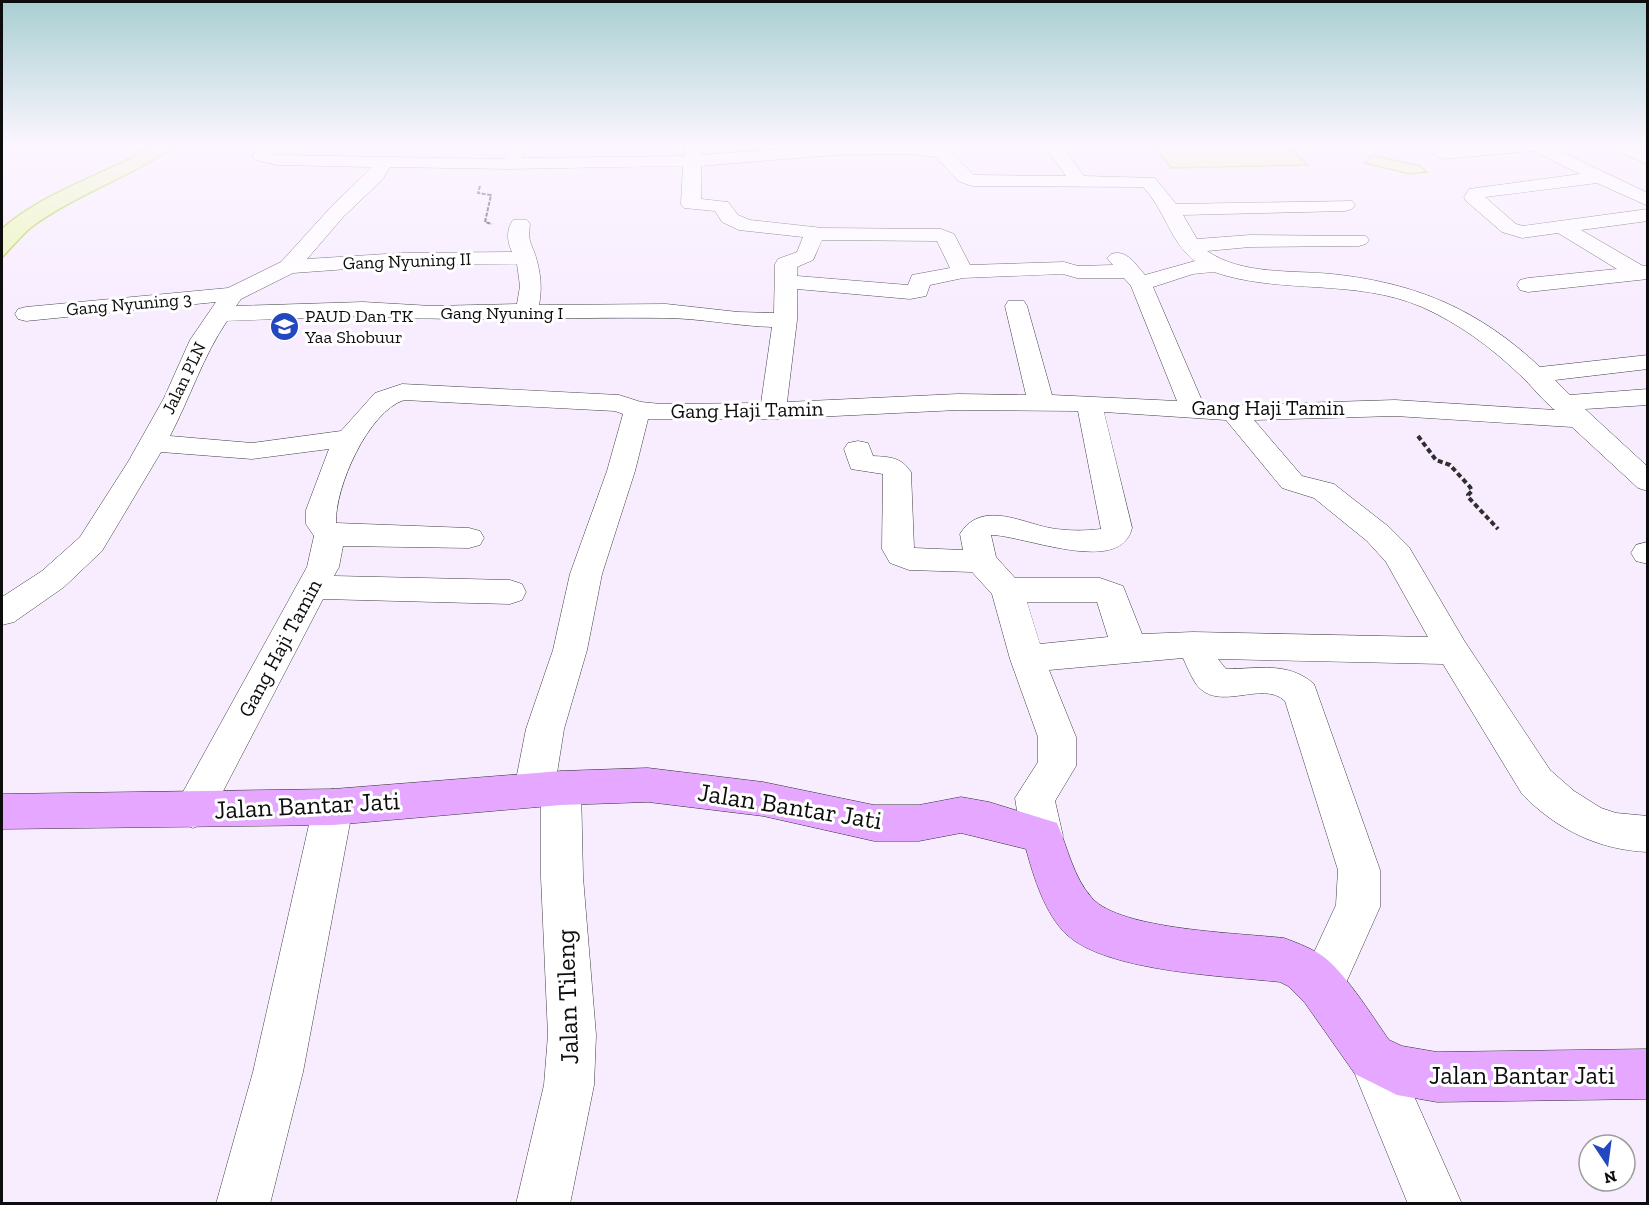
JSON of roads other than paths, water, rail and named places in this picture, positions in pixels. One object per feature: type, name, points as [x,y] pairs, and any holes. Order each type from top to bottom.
[{"type":"street","points":[[225,304],[289,267],[348,202]]},
{"type":"street","points":[[691,202],[721,207],[728,213],[729,218],[746,226],[819,233],[941,235],[947,238],[963,272]]},
{"type":"street","points":[[1165,202],[1172,210],[1191,246],[1202,258],[1216,266]]},
{"type":"street","points":[[1478,202],[1509,228],[1522,232],[1647,215]]},
{"type":"street","points":[[1172,210],[1345,205]]},
{"type":"street","points":[[1597,222],[1627,240]]},
{"type":"street","points":[[520,224],[517,241],[526,258],[531,286],[527,311]]},
{"type":"street","points":[[1562,227],[1642,275]]},
{"type":"street","points":[[773,411],[785,320],[787,262],[806,256],[812,236],[819,233]]},
{"type":"street","points":[[1191,246],[1250,241],[1359,240]]},
{"type":"street","name":"Gang Nyuning II","points":[[289,267],[418,259],[526,258]]},
{"type":"street","points":[[786,282],[910,292],[918,291],[920,280],[963,272],[1064,268],[1077,272],[1129,271],[1216,266],[1256,274],[1366,284],[1418,297],[1450,312],[1485,334],[1534,375],[1647,482]]},
{"type":"street","points":[[1129,271],[1193,409]]},
{"type":"street","points":[[1528,285],[1642,275]]},
{"type":"street","name":"Gang Nyuning I","points":[[225,304],[432,313],[666,311],[738,319],[785,320]]},
{"type":"street","name":"Gang Nyuning 3","points":[[26,314],[225,304]]},
{"type":"street","name":"Jalan PLN","points":[[2,613],[53,579],[91,544],[152,443],[225,304]]},
{"type":"street","points":[[1016,306],[1041,403]]},
{"type":"street","points":[[1534,375],[1647,362]]},
{"type":"street","name":"Gang Haji Tamin","points":[[193,810],[323,567],[329,535],[321,524],[321,510],[339,456],[350,438],[384,398],[402,392],[619,403],[637,410],[773,411],[927,403],[1089,403],[1234,413],[1395,408],[1570,411],[1647,397]]},
{"type":"street","points":[[1042,836],[1035,798],[1057,766],[1057,737],[1027,659],[1007,590],[981,561],[975,534],[979,529],[988,526],[1013,527],[1051,538],[1104,540],[1115,536],[1117,528],[1089,403]]},
{"type":"street","name":"Jalan Tileng","points":[[543,1203],[569,1085],[572,1035],[562,877],[547,789],[545,729],[570,650],[586,574],[621,471],[637,410]]},
{"type":"street","points":[[1234,413],[1292,482],[1324,491],[1389,545],[1405,564],[1453,651],[1536,782],[1561,806],[1594,824],[1613,831],[1647,834]]},
{"type":"street","points":[[152,443],[252,451],[350,438]]},
{"type":"street","points":[[858,449],[859,460],[864,465],[891,466],[897,472],[898,549],[901,555],[909,559],[981,561]]},
{"type":"street","points":[[329,535],[469,538]]},
{"type":"street","points":[[314,587],[510,592]]},
{"type":"street","points":[[1007,590],[1100,590],[1111,594],[1129,648]]},
{"type":"street","points":[[1027,659],[1129,648],[1193,645],[1453,651]]},
{"type":"street","points":[[1193,645],[1209,675],[1217,682],[1281,681],[1293,685],[1301,694],[1359,870],[1358,907],[1321,987]]},
{"type":"street","name":"Jalan Bantar Jati","points":[[2,812],[333,807],[547,789],[648,785],[763,799],[874,823],[919,823],[961,815],[989,820],[1042,836],[1063,895],[1084,922],[1103,932],[1133,942],[1284,960],[1304,970],[1321,987],[1372,1057],[1397,1070],[1437,1077],[1647,1074]]},
{"type":"street","points":[[243,1203],[278,1072],[333,807]]},
{"type":"street","points":[[1372,1057],[1435,1203]]},
{"type":"place","name":"PAUD Dan TK Yaa Shobuur","points":[[284,326]]}]
